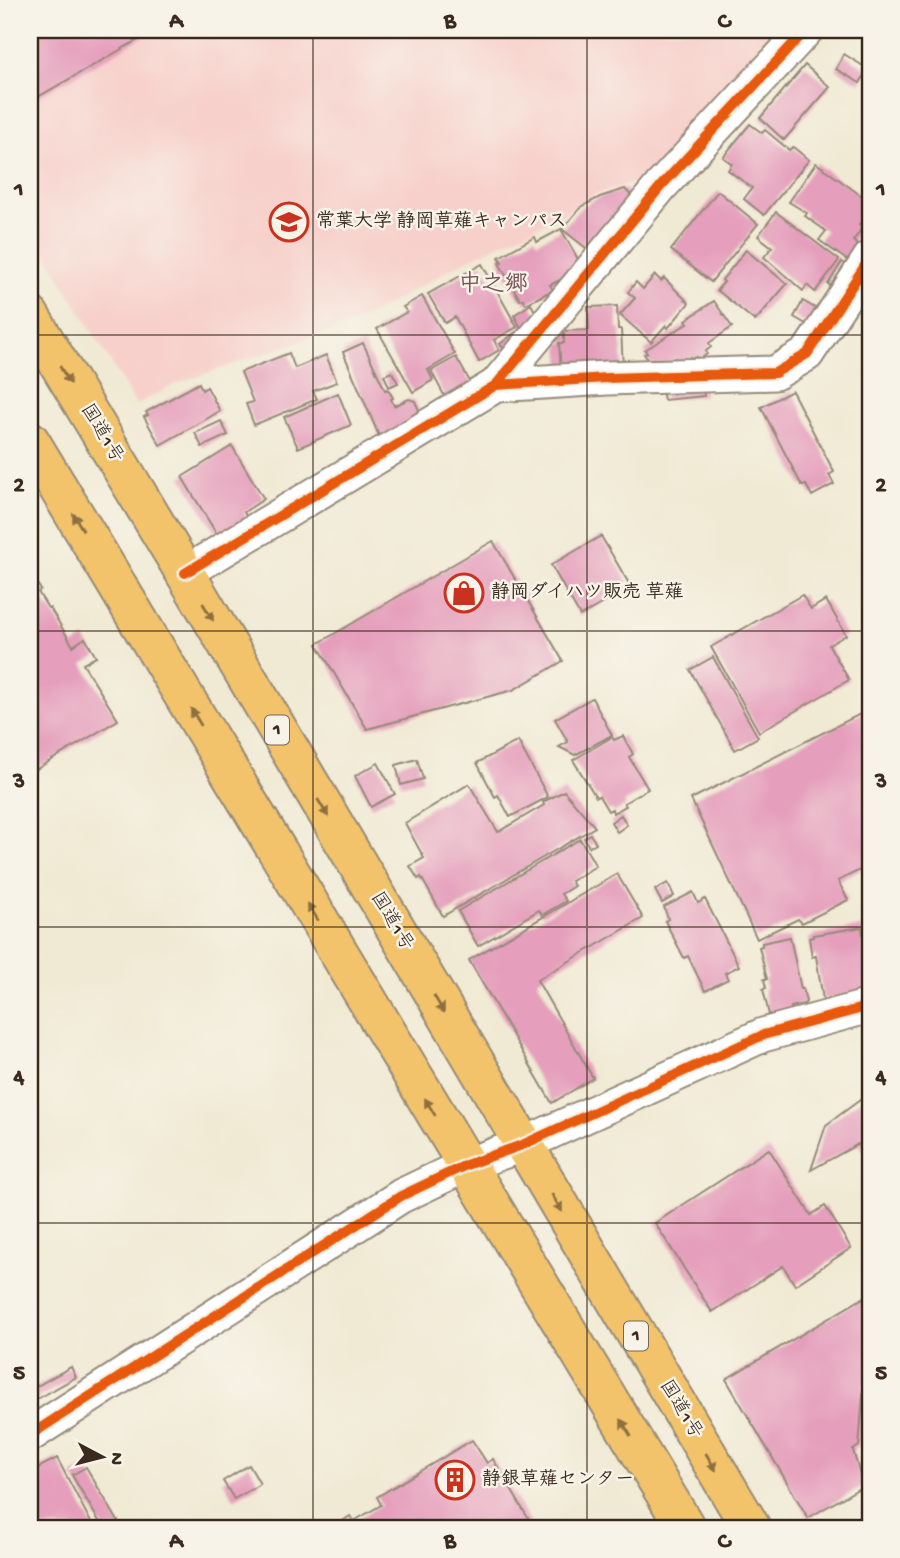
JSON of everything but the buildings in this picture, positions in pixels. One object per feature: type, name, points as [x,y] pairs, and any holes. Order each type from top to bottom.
[{"type":"highway","name":"国道1号","points":[[30,316],[751,1528]]},
{"type":"highway","points":[[30,441],[687,1528]]},
{"type":"street","points":[[185,573],[496,385],[661,186],[806,30]]},
{"type":"street","points":[[496,385],[607,378],[775,373],[807,354],[870,258]]},
{"type":"street","points":[[30,1434],[401,1196],[466,1165],[522,1145],[763,1035],[870,1006]]},
{"type":"shaded area","name":"常葉大学 静岡草薙キャンパス","points":[[30,30],[792,30],[665,173],[593,195],[560,216],[467,260],[361,320],[176,384],[136,405],[30,227]]},
{"type":"cycle path","points":[[496,385],[661,186],[806,30]]},
{"type":"cycle path","points":[[185,573],[496,385],[607,378],[775,373],[807,354],[870,258]]},
{"type":"cycle path","points":[[30,1435],[401,1196],[466,1165],[522,1145],[763,1035],[870,1006]]},
{"type":"place","name":"常葉大学 静岡草薙キャンパス","points":[[289,222]]},
{"type":"place","name":"静岡ダイハツ販売 草薙","points":[[464,593]]},
{"type":"place","name":"静銀草薙センター","points":[[455,1480]]},
{"type":"district","name":"中之郷","points":[[493,285]]}]
